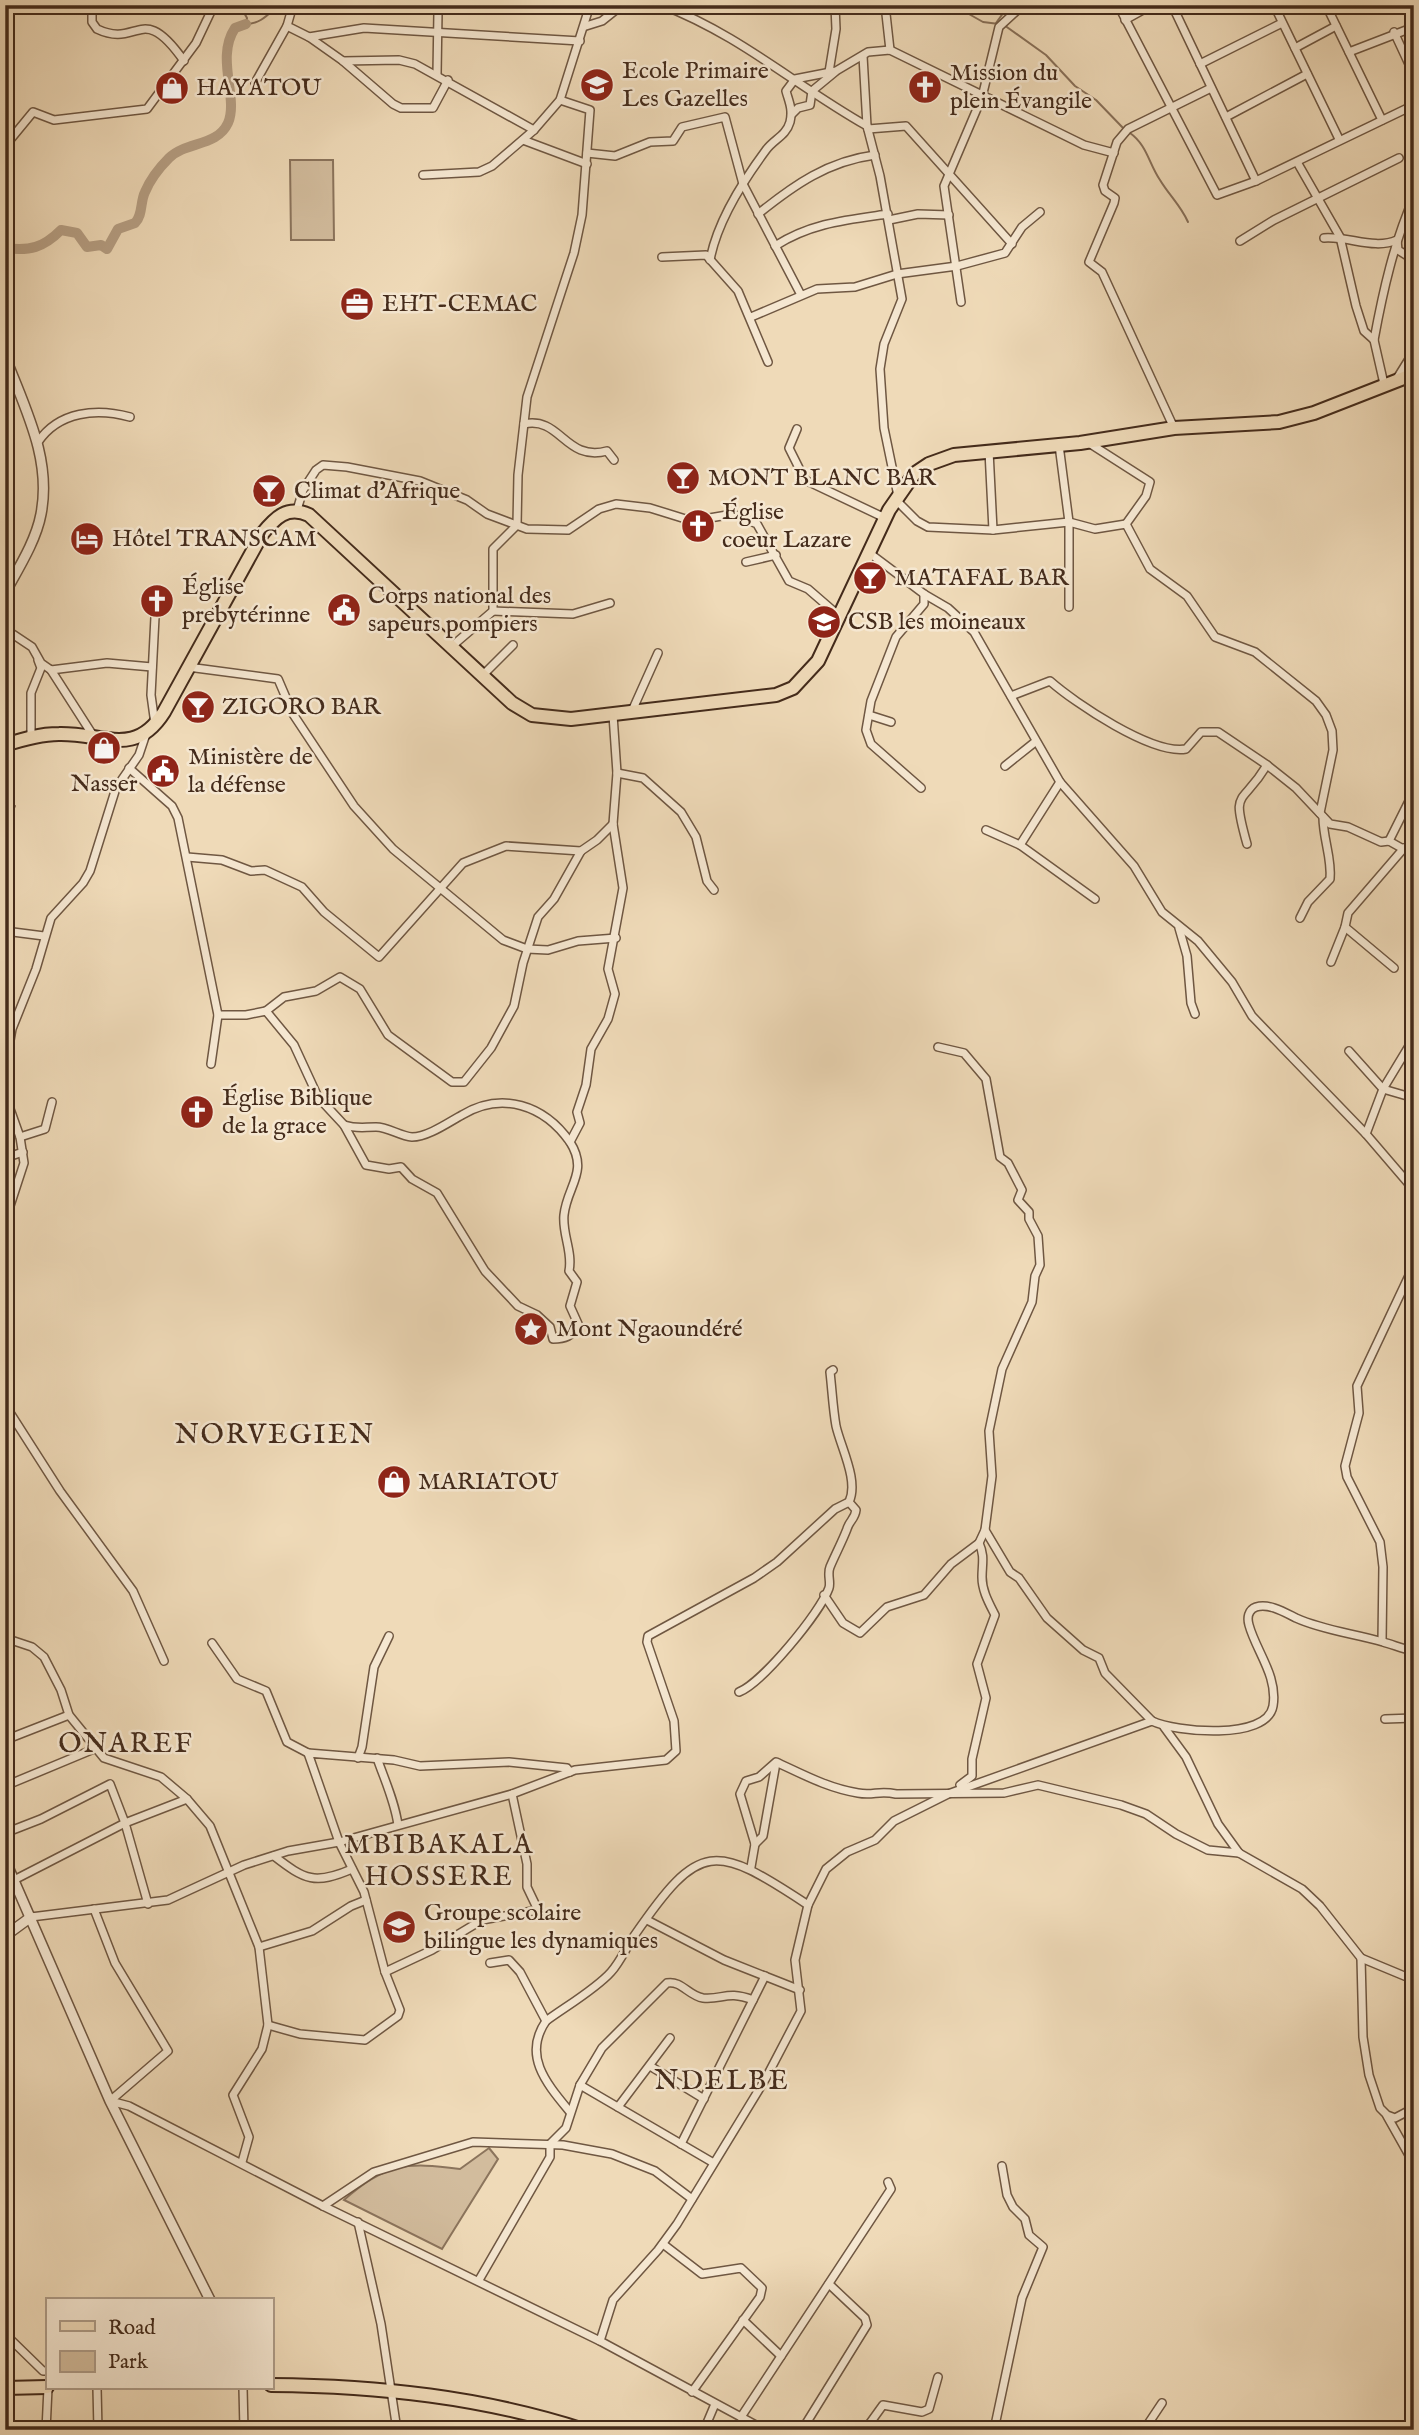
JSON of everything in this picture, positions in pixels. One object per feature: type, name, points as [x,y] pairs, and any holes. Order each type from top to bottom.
[{"type":"main road","points":[[5,745],[31,737],[62,734],[133,740],[151,729],[262,534],[280,514],[297,510],[309,515],[482,676],[512,703],[531,715],[571,719],[776,695],[793,688],[818,662],[868,552],[897,498],[914,474],[929,464],[954,455],[1086,442],[1174,428],[1279,422],[1314,413],[1414,374]]},
{"type":"main road","points":[[273,2385],[390,2389],[516,2410],[584,2430]]},
{"type":"main road","points":[[5,2388],[46,2387]]},
{"type":"street","points":[[92,5],[92,22],[97,29],[119,33],[146,24],[157,27],[169,36],[184,61]]},
{"type":"street","points":[[5,146],[33,112],[54,120],[147,108],[184,61],[209,20],[214,5]]},
{"type":"street","points":[[437,74],[439,12],[450,5]]},
{"type":"street","points":[[423,175],[479,172],[492,166],[534,130],[560,100],[586,26],[590,5]]},
{"type":"street","points":[[586,26],[602,21],[622,5]]},
{"type":"street","points":[[662,5],[706,24],[867,127],[906,126],[1012,244]]},
{"type":"street","points":[[885,5],[890,50]]},
{"type":"street","points":[[961,302],[944,186],[982,97],[1000,24],[1023,5]]},
{"type":"street","points":[[1118,5],[1217,195],[1256,181],[1414,105]]},
{"type":"street","points":[[1125,20],[1152,5]]},
{"type":"street","points":[[1172,5],[1256,181]]},
{"type":"street","points":[[1274,5],[1339,139]]},
{"type":"street","points":[[1325,5],[1382,120]]},
{"type":"street","points":[[710,260],[716,239],[743,184],[769,146],[786,133],[792,114],[798,108],[810,105],[812,91],[832,71],[835,6]]},
{"type":"street","points":[[255,83],[287,26],[292,7]]},
{"type":"street","points":[[1200,64],[1282,23]]},
{"type":"street","points":[[287,26],[309,37],[343,61],[386,100],[401,108],[433,108],[447,80]]},
{"type":"street","points":[[1295,48],[1336,26]]},
{"type":"street","points":[[1349,52],[1394,32],[1414,27]]},
{"type":"street","points":[[309,37],[364,28],[438,30],[580,41]]},
{"type":"street","points":[[1394,32],[1414,75]]},
{"type":"street","points":[[792,114],[786,91],[795,79],[832,71],[868,52],[890,50],[1084,145],[1114,153]]},
{"type":"street","points":[[863,56],[867,127],[889,217],[902,299],[884,344],[880,369],[884,428],[897,498],[917,521],[928,527],[993,530],[1069,522],[1087,529],[1126,524],[1146,496],[1150,482],[1147,477],[1086,442]]},
{"type":"street","points":[[343,61],[399,61],[437,74],[534,130]]},
{"type":"street","points":[[1226,117],[1307,74]]},
{"type":"street","points":[[1174,428],[1102,272],[1089,263],[1115,201],[1103,185],[1114,153],[1127,131],[1211,88]]},
{"type":"street","points":[[517,525],[515,506],[524,424],[538,358],[574,253],[582,215],[590,110],[560,100]]},
{"type":"street","points":[[587,153],[615,156],[650,142],[673,141],[682,127],[725,117],[743,184],[801,295]]},
{"type":"street","points":[[523,140],[587,164]]},
{"type":"street","points":[[758,214],[806,177],[847,159],[875,155]]},
{"type":"street","points":[[1240,241],[1399,158]]},
{"type":"street","points":[[1297,162],[1340,237],[1363,331],[1374,340],[1390,382]]},
{"type":"street","points":[[1374,340],[1402,220],[1414,197]]},
{"type":"street","points":[[751,317],[817,289],[855,287],[897,274],[957,265],[1004,253],[1022,227],[1040,212]]},
{"type":"street","points":[[775,246],[794,234],[835,220],[918,214],[949,215]]},
{"type":"street","points":[[1324,238],[1340,237],[1384,245],[1397,240]]},
{"type":"street","points":[[1397,240],[1398,250],[1414,260]]},
{"type":"street","points":[[662,257],[706,255],[738,291],[768,362]]},
{"type":"street","points":[[1390,382],[1414,351]]},
{"type":"street","points":[[5,356],[38,442],[44,480],[41,515],[5,593]]},
{"type":"street","points":[[38,442],[45,432],[76,414],[104,410],[130,417]]},
{"type":"street","points":[[524,424],[542,425],[556,431],[567,445],[582,453],[592,455],[607,451],[614,460]]},
{"type":"street","points":[[797,429],[789,448],[805,480],[886,518]]},
{"type":"street","points":[[1059,445],[1069,522],[1069,607]]},
{"type":"street","points":[[989,451],[993,530]]},
{"type":"street","points":[[297,510],[303,490],[316,470],[323,466],[346,467],[420,481],[517,525],[568,530],[599,509],[616,504],[649,508],[692,521],[733,514],[757,524],[789,581],[807,589],[838,615]]},
{"type":"street","points":[[1126,524],[1150,569],[1187,596],[1216,637],[1255,652],[1316,701],[1326,715],[1332,732],[1333,750],[1321,815],[1325,846],[1331,863],[1331,879],[1308,902],[1300,918]]},
{"type":"street","points":[[493,611],[493,549],[517,525]]},
{"type":"street","points":[[868,552],[924,594],[948,608],[974,632],[1060,782],[1134,866],[1162,912],[1179,928],[1193,936],[1232,982],[1252,1016],[1366,1134],[1414,1190]]},
{"type":"street","points":[[747,562],[776,555]]},
{"type":"street","points":[[921,788],[867,739],[869,715],[892,646],[924,604],[924,594]]},
{"type":"street","points":[[451,647],[493,611],[573,614],[610,603]]},
{"type":"street","points":[[5,1236],[13,1194],[23,1172],[23,1152],[10,1109],[7,1082],[8,1028],[37,969],[51,918],[83,883],[90,871],[116,788],[139,755],[151,729],[155,617]]},
{"type":"street","points":[[5,629],[32,647],[41,663],[51,670],[95,737]]},
{"type":"street","points":[[482,676],[513,645]]},
{"type":"street","points":[[31,737],[31,693],[41,668],[32,647]]},
{"type":"street","points":[[632,712],[658,653]]},
{"type":"street","points":[[51,670],[107,663],[152,667]]},
{"type":"street","points":[[188,667],[278,679],[293,714],[354,807],[393,849],[439,890],[503,940],[527,949],[548,950],[578,941],[616,938]]},
{"type":"street","points":[[1011,696],[1049,681],[1111,725],[1161,746],[1186,748],[1201,732],[1218,732],[1267,765],[1330,824],[1348,827],[1381,842],[1389,841],[1414,855]]},
{"type":"street","points":[[570,1142],[580,1123],[578,1112],[586,1085],[591,1049],[608,1019],[615,995],[608,976],[623,888],[613,824],[617,773],[613,715]]},
{"type":"street","points":[[869,715],[891,722]]},
{"type":"street","points":[[1005,766],[1035,742]]},
{"type":"street","points":[[1247,844],[1237,810],[1240,799],[1267,765]]},
{"type":"street","points":[[129,768],[172,807],[178,818],[218,1015],[211,1064]]},
{"type":"street","points":[[617,773],[642,778],[681,812],[696,837],[707,881],[715,890]]},
{"type":"street","points":[[1020,845],[1060,782]]},
{"type":"street","points":[[1389,841],[1414,791]]},
{"type":"street","points":[[218,1015],[246,1016],[266,1011],[284,998],[316,991],[340,977],[360,989],[388,1035],[459,1084],[464,1082],[491,1048],[508,1018],[520,985],[527,949],[538,917],[554,899],[581,851],[613,824]]},
{"type":"street","points":[[986,830],[1020,845],[1095,899]]},
{"type":"street","points":[[187,857],[222,860],[251,871],[265,870],[302,887],[324,912],[379,957],[463,863],[498,847],[581,851]]},
{"type":"street","points":[[1331,962],[1348,913],[1404,848]]},
{"type":"street","points":[[1345,926],[1394,968]]},
{"type":"street","points":[[1179,928],[1187,956],[1191,1003],[1195,1014]]},
{"type":"street","points":[[5,931],[44,936]]},
{"type":"street","points":[[266,1011],[295,1045],[318,1097],[344,1125],[366,1165],[389,1169],[401,1167],[412,1179],[437,1193],[485,1271],[518,1306],[537,1315],[550,1327],[553,1339],[564,1339],[579,1326],[570,1306],[577,1282],[569,1270],[571,1259],[564,1216],[577,1179],[579,1156],[558,1125],[539,1112],[516,1103],[487,1102],[443,1126],[413,1137],[376,1127],[361,1130],[344,1125]]},
{"type":"street","points":[[1366,1134],[1383,1089],[1412,1041]]},
{"type":"street","points":[[824,1595],[844,1623],[860,1633],[887,1607],[916,1600],[924,1595],[951,1564],[979,1543],[985,1530],[992,1475],[989,1431],[1002,1368],[1035,1292],[1035,1276],[1040,1265],[1038,1236],[1029,1219],[1029,1212],[1018,1200],[1022,1190],[1000,1157],[986,1079],[964,1053],[938,1047]]},
{"type":"street","points":[[1349,1051],[1383,1089],[1414,1098]]},
{"type":"street","points":[[20,1136],[45,1129],[52,1102]]},
{"type":"street","points":[[5,1158],[23,1152]]},
{"type":"street","points":[[1382,1641],[1383,1567],[1380,1542],[1347,1477],[1345,1466],[1358,1422],[1357,1386],[1414,1265]]},
{"type":"street","points":[[5,1936],[31,1917],[168,1900],[230,1871],[270,1857],[340,1842],[512,1794],[596,1765],[666,1760],[671,1757],[676,1751],[674,1721],[647,1642],[648,1636],[754,1578],[777,1562],[835,1509],[849,1502],[852,1491],[835,1422],[836,1412],[830,1384],[830,1372],[833,1370]]},
{"type":"street","points":[[5,1405],[96,1543],[133,1591],[164,1661]]},
{"type":"street","points":[[739,1692],[779,1660],[830,1586],[829,1570],[847,1528],[855,1518],[856,1510],[849,1502]]},
{"type":"street","points":[[985,1530],[1010,1572],[1019,1578],[1047,1618],[1083,1650],[1099,1658],[1105,1673],[1152,1721],[1164,1727],[1249,1728],[1269,1717],[1273,1698],[1269,1674],[1248,1624],[1249,1613],[1253,1608],[1265,1605],[1322,1629],[1382,1641],[1414,1651]]},
{"type":"street","points":[[948,1794],[972,1776],[972,1759],[986,1698],[977,1664],[995,1615],[984,1590],[984,1553],[979,1543]]},
{"type":"street","points":[[358,1758],[377,1656],[389,1636]]},
{"type":"street","points":[[5,1638],[32,1647],[44,1657],[61,1690],[69,1715],[94,1749],[109,1761],[161,1777],[187,1799],[210,1826],[230,1871],[244,1916],[259,1947],[268,2025],[260,2053],[233,2095],[249,2137],[242,2162]]},
{"type":"street","points":[[212,1643],[237,1679],[267,1691],[286,1742],[308,1752],[377,1758],[420,1766],[509,1762],[558,1766],[568,1768],[570,1772]]},
{"type":"street","points":[[5,1740],[69,1715]]},
{"type":"street","points":[[1385,1719],[1414,1718]]},
{"type":"street","points":[[600,2341],[616,2294],[663,2244],[766,2078],[801,2011],[796,1960],[808,1905],[820,1877],[834,1861],[875,1840],[894,1821],[948,1794],[1152,1721]]},
{"type":"street","points":[[1164,1727],[1186,1757],[1218,1824],[1239,1853]]},
{"type":"street","points":[[5,1786],[94,1749]]},
{"type":"street","points":[[268,2025],[281,2030],[365,2040],[400,2014],[385,1972],[366,1900],[340,1842],[308,1752]]},
{"type":"street","points":[[377,1758],[387,1791],[396,1805],[398,1825]]},
{"type":"street","points":[[776,1762],[814,1782],[850,1792],[1004,1793],[1038,1785],[1121,1805],[1146,1814],[1208,1850],[1239,1853],[1302,1889],[1320,1906],[1362,1958],[1414,1980]]},
{"type":"street","points":[[755,1844],[763,1836],[776,1762]]},
{"type":"street","points":[[751,1867],[755,1844],[740,1794],[746,1781],[759,1776],[776,1762]]},
{"type":"street","points":[[5,1833],[41,1819],[107,1784],[111,1786],[125,1823],[148,1904]]},
{"type":"street","points":[[385,1972],[432,1950],[482,1920],[538,1910],[527,1886],[527,1864],[512,1794]]},
{"type":"street","points":[[14,1880],[125,1823],[187,1799]]},
{"type":"street","points":[[270,1857],[313,1879],[331,1878],[352,1869]]},
{"type":"street","points":[[5,1860],[110,2101],[209,2298]]},
{"type":"street","points":[[570,2112],[547,2084],[536,2061],[536,2043],[546,2021],[609,1974],[667,1893],[695,1864],[714,1861],[751,1867],[808,1905]]},
{"type":"street","points":[[259,1947],[312,1931],[351,1906],[366,1900]]},
{"type":"street","points":[[94,1909],[115,1963],[168,2050],[110,2101]]},
{"type":"street","points":[[647,1920],[724,1960],[800,1990]]},
{"type":"street","points":[[1362,1958],[1363,2037],[1369,2075],[1380,2108],[1387,2115],[1414,2164]]},
{"type":"street","points":[[490,1963],[509,1960],[520,1972],[546,2021]]},
{"type":"street","points":[[681,2144],[765,1976]]},
{"type":"street","points":[[479,2280],[550,2157],[550,2144],[566,2128],[580,2085],[602,2048],[667,1983],[675,1983],[699,1997],[735,1993],[753,2000]]},
{"type":"street","points":[[266,2039],[281,2030]]},
{"type":"street","points":[[618,2107],[670,2038]]},
{"type":"street","points":[[650,2066],[704,2099]]},
{"type":"street","points":[[580,2085],[712,2162]]},
{"type":"street","points":[[110,2101],[129,2106],[323,2206],[479,2280],[600,2341],[765,2430]]},
{"type":"street","points":[[1387,2115],[1404,2115],[1414,2108]]},
{"type":"street","points":[[323,2206],[374,2172],[463,2143],[550,2144],[634,2160],[655,2171],[692,2199]]},
{"type":"street","points":[[994,2430],[1001,2382],[1022,2298],[1043,2247],[1029,2235],[1025,2219],[1013,2207],[1007,2195],[1002,2166]]},
{"type":"street","points":[[741,2417],[891,2189],[888,2182]]},
{"type":"street","points":[[358,2222],[381,2324],[397,2430]]},
{"type":"street","points":[[663,2244],[696,2272],[708,2274],[736,2266],[754,2277],[762,2292],[692,2392]]},
{"type":"street","points":[[802,2430],[867,2325],[865,2318],[829,2284]]},
{"type":"street","points":[[743,2320],[781,2356]]},
{"type":"street","points":[[5,2334],[24,2356],[46,2371]]},
{"type":"street","points":[[865,2430],[883,2405],[922,2412],[929,2409],[938,2377]]},
{"type":"street","points":[[46,2430],[47,2390]]},
{"type":"street","points":[[97,2390],[98,2430]]},
{"type":"street","points":[[243,2390],[244,2430]]},
{"type":"street","points":[[704,2430],[715,2403]]},
{"type":"street","points":[[1144,2430],[1162,2403]]},
{"type":"green space","points":[[290,160],[333,160],[334,240],[291,240]]},
{"type":"green space","points":[[489,2148],[498,2159],[442,2249],[344,2200],[385,2172],[411,2166],[460,2169]]},
{"type":"waterway","points":[[233,5],[234,10],[243,11],[247,18],[246,24],[260,20],[279,5]]},
{"type":"waterway","points":[[953,5],[983,22],[999,24]]},
{"type":"waterway","points":[[996,23],[1009,5]]},
{"type":"waterway","points":[[5,248],[36,247],[61,230],[77,233],[87,247],[101,245],[107,249],[118,229],[135,223],[147,187],[166,162],[176,153],[217,136],[228,123],[231,113],[227,65],[229,40],[235,28],[246,24]]},
{"type":"waterway","points":[[1004,25],[1046,55],[1075,86],[1096,100],[1125,130]]},
{"type":"waterway","points":[[1130,133],[1140,143],[1156,174],[1188,222]]},
{"type":"waterway","points":[[5,826],[15,806]]},
{"type":"place","name":"Ecole Primaire Les Gazelles","points":[[597,85]]},
{"type":"place","name":"Mission du plein Évangile","points":[[925,87]]},
{"type":"place","name":"HAYATOU","points":[[172,88]]},
{"type":"place","name":"EHT-CEMAC","points":[[357,304]]},
{"type":"place","name":"MONT BLANC BAR","points":[[683,478]]},
{"type":"place","name":"Climat d'Afrique","points":[[269,491]]},
{"type":"place","name":"Église coeur Lazare","points":[[698,526]]},
{"type":"place","name":"Hôtel TRANSCAM","points":[[87,539]]},
{"type":"place","name":"MATAFAL BAR","points":[[870,578]]},
{"type":"place","name":"Église prebytérinne","points":[[157,601]]},
{"type":"place","name":"Corps national des sapeurs pompiers","points":[[344,610]]},
{"type":"place","name":"CSB les moineaux","points":[[824,622]]},
{"type":"place","name":"ZIGORO BAR","points":[[198,707]]},
{"type":"place","name":"Nasser","points":[[104,748]]},
{"type":"place","name":"Ministère de la défense","points":[[163,771]]},
{"type":"place","name":"Église Biblique de la grace","points":[[197,1112]]},
{"type":"place","name":"Mont Ngaoundéré","points":[[531,1329]]},
{"type":"place","name":"MARIATOU","points":[[394,1482]]},
{"type":"place","name":"Groupe scolaire bilingue les dynamiques","points":[[399,1927]]},
{"type":"district","name":"NORVEGIEN","points":[[275,1435]]},
{"type":"district","name":"ONAREF","points":[[126,1744]]},
{"type":"district","name":"MBIBAKALA HOSSERE","points":[[439,1861]]},
{"type":"district","name":"NDELBE","points":[[722,2081]]}]
